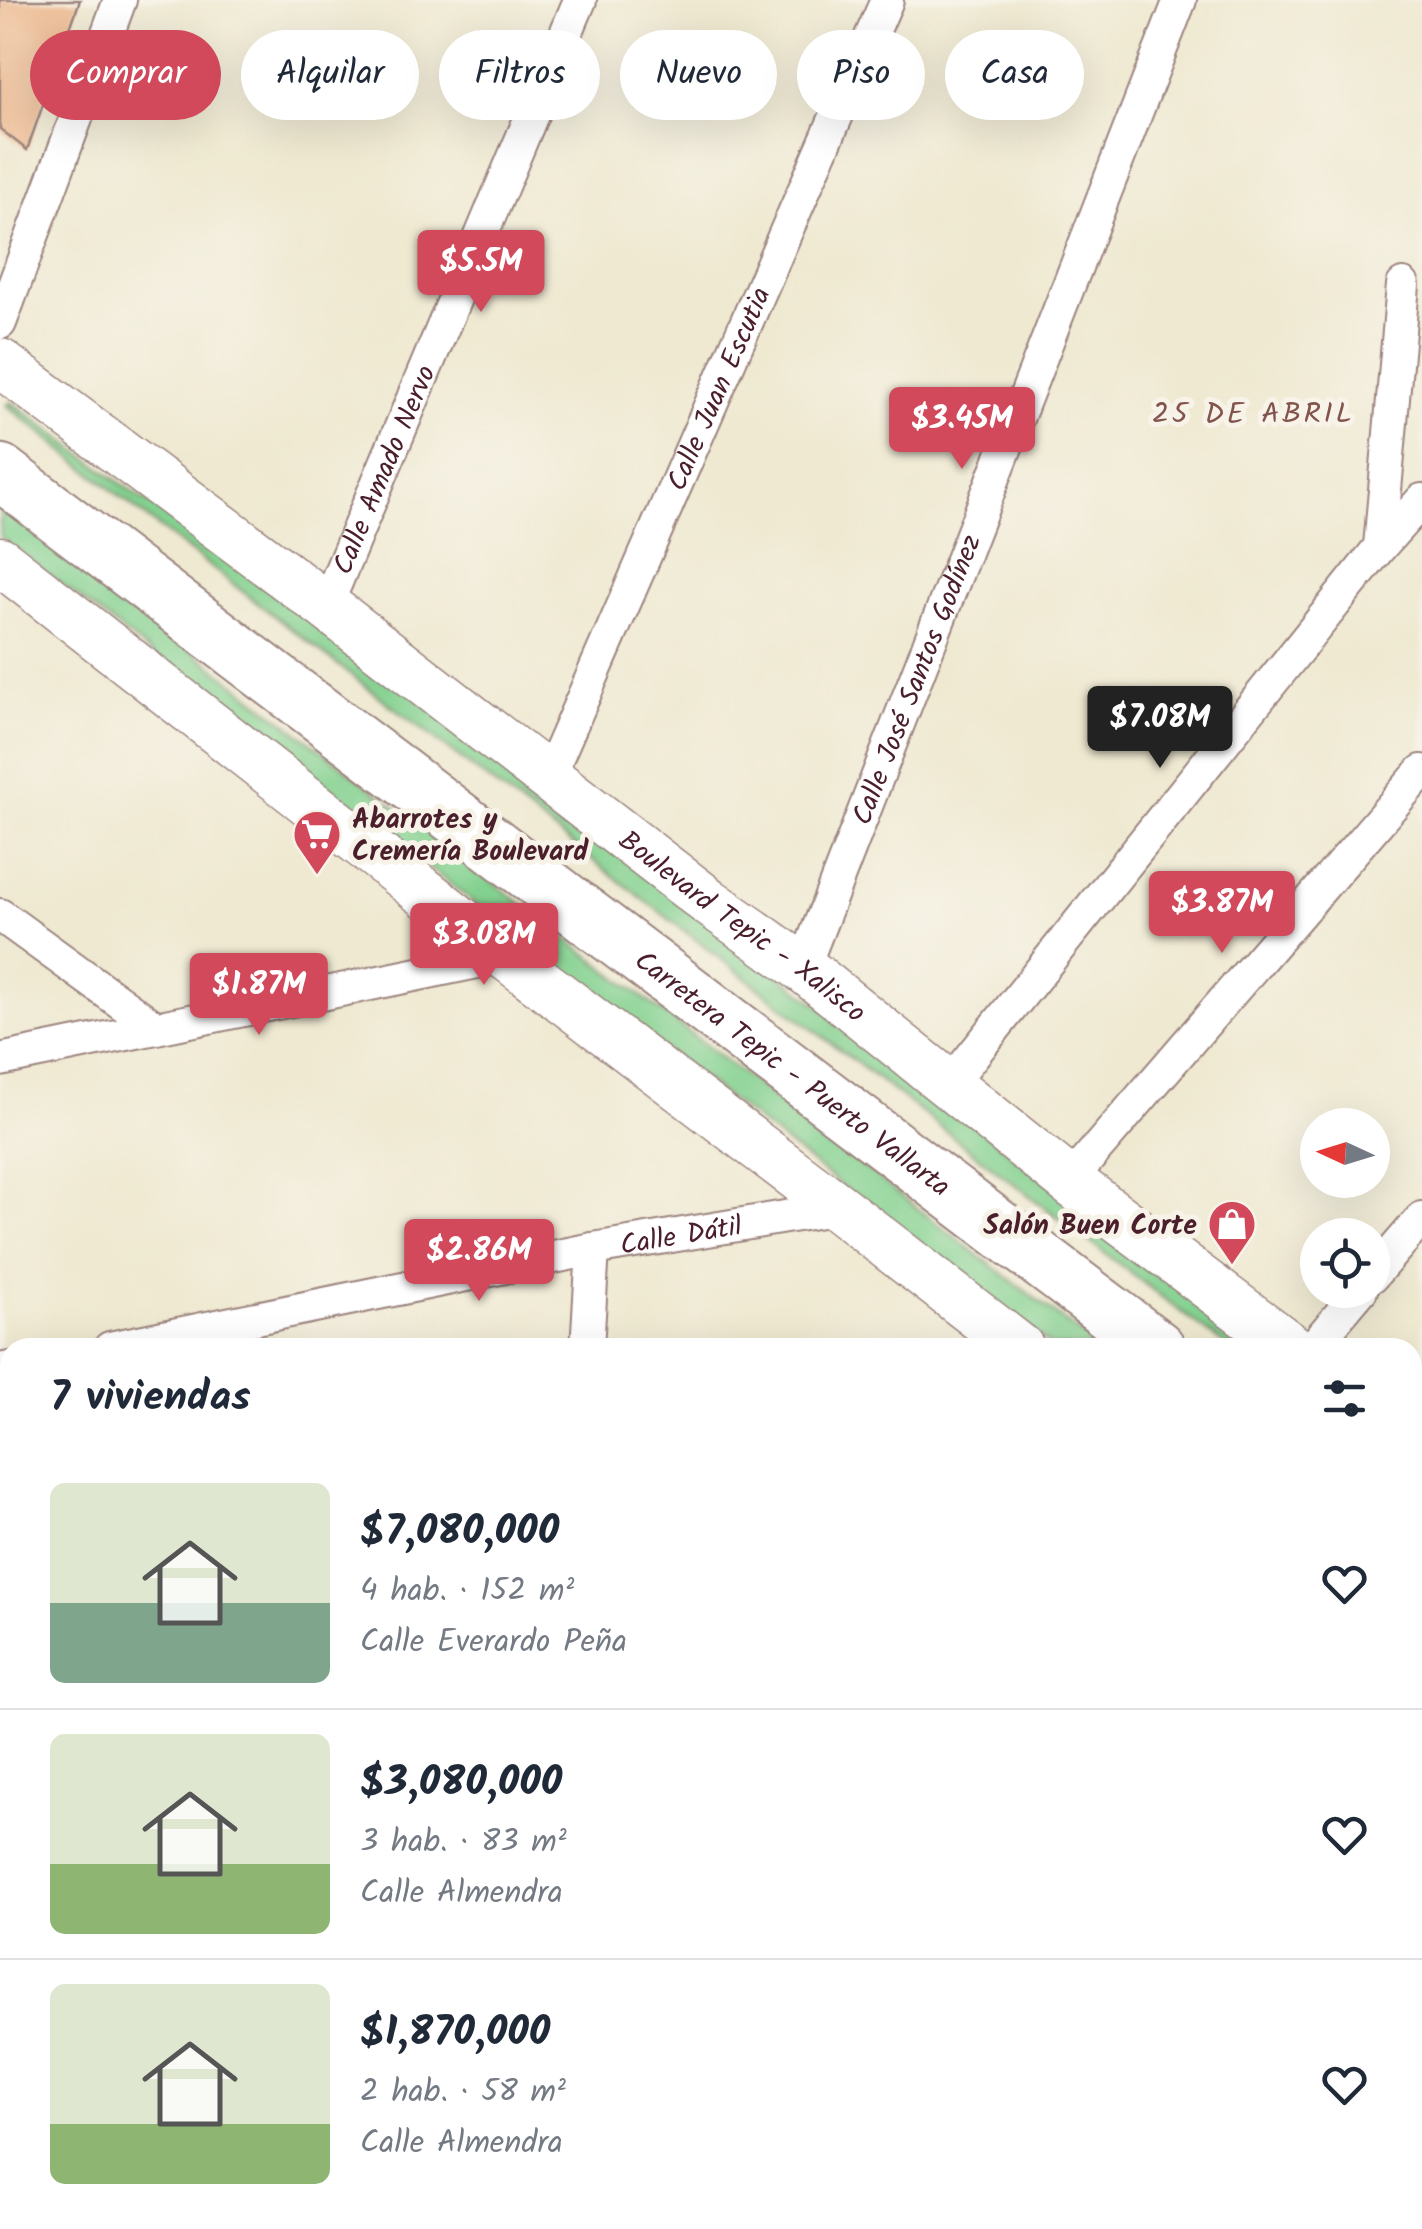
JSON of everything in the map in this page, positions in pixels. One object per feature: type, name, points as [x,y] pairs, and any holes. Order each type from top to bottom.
[{"type":"highway","name":"Carretera Tepic - Puerto Vallarta","points":[[0,472],[1145,1338]]},
{"type":"main road","name":"Boulevard Tepic - Xalisco","points":[[0,363],[326,606],[709,902],[803,968],[1069,1181],[1279,1338]]},
{"type":"main road","points":[[0,562],[506,956],[1007,1338]]},
{"type":"street","points":[[0,324],[120,0]]},
{"type":"street","name":"Calle Amado Nervo","points":[[326,606],[580,0]]},
{"type":"street","name":"Calle Juan Escutia","points":[[548,778],[887,0]]},
{"type":"street","name":"Calle José Santos Godínez","points":[[803,968],[1180,0]]},
{"type":"street","points":[[1380,547],[1403,285]]},
{"type":"street","points":[[949,1085],[1380,547],[1422,500]]},
{"type":"street","points":[[1069,1181],[1422,771]]},
{"type":"street","points":[[0,914],[156,1028]]},
{"type":"street","points":[[0,1060],[506,956]]},
{"type":"street","name":"Calle Dátil","points":[[159,1338],[594,1249],[839,1208]]},
{"type":"street","points":[[1390,1255],[1422,1218]]},
{"type":"street","points":[[588,1338],[594,1249]]},
{"type":"street","points":[[1320,1338],[1346,1308]]},
{"type":"green space","points":[[12,402],[142,499],[185,518],[1252,1338],[1215,1338],[152,522],[7,405]]},
{"type":"green space","points":[[0,503],[1086,1338],[1040,1338],[0,537]]},
{"type":"building","points":[[0,0],[80,0],[69,30],[30,30],[30,120],[38,120],[27,150],[0,129]]},
{"type":"place","name":"Abarrotes y Cremería Boulevard","points":[[317,876]]},
{"type":"place","name":"Salón Buen Corte","points":[[1232,1266]]},
{"type":"district","name":"25 DE ABRIL","points":[[1253,413]]}]
